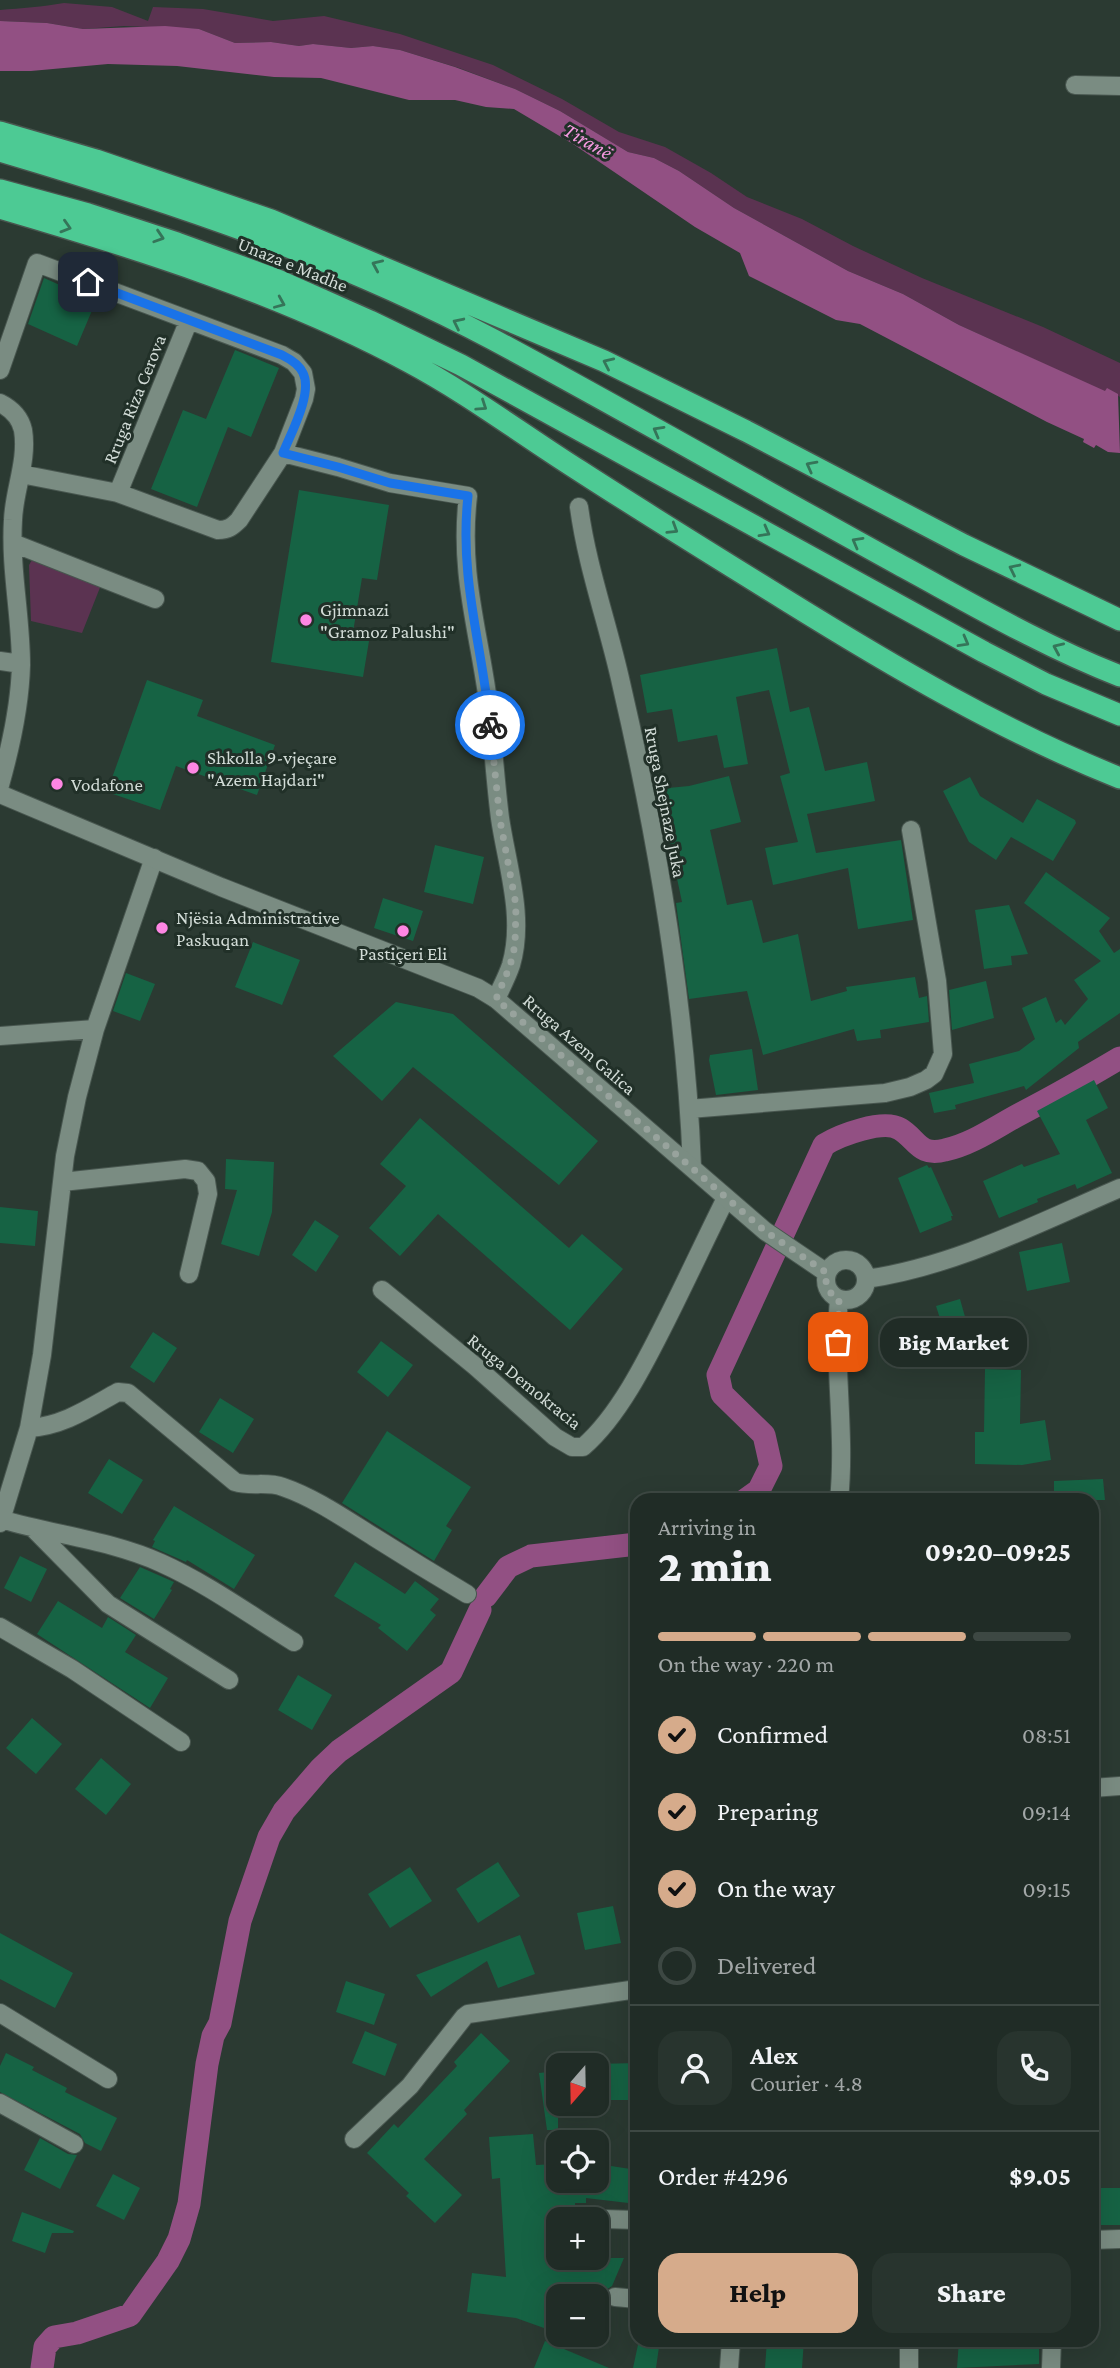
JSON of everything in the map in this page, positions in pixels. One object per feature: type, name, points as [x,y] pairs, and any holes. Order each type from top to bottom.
[{"type":"highway","points":[[0,132],[96,160],[271,220],[604,361],[964,545],[1120,620]]},
{"type":"highway","points":[[0,151],[196,212],[291,247],[380,286],[492,339],[822,523],[1043,642],[1120,676]]},
{"type":"highway","name":"Unaza e Madhe","points":[[0,190],[177,243],[278,281],[461,365],[984,653],[1046,684],[1120,715]]},
{"type":"highway","points":[[0,208],[174,263],[251,291],[407,361],[865,648],[963,705],[1044,745],[1120,778]]},
{"type":"street","points":[[1075,85],[1120,86]]},
{"type":"street","name":"Rruga Riza Cerova","points":[[0,370],[37,263],[282,355],[299,367],[306,381],[306,389],[283,453],[239,520],[233,527],[225,530],[218,530],[118,493],[12,482]]},
{"type":"street","name":"Rruga Riza Cerova","points":[[118,493],[190,320]]},
{"type":"street","points":[[0,403],[18,416],[23,429],[24,448],[12,482],[13,543],[7,575],[21,664],[19,701],[0,785]]},
{"type":"street","points":[[283,453],[390,483],[468,496],[464,529],[469,593],[488,699],[500,820],[516,905],[513,955],[496,999]]},
{"type":"street","name":"Rruga Shejnaze Juka","points":[[579,507],[584,545],[621,682],[654,846],[675,984],[689,1109],[692,1167]]},
{"type":"street","points":[[13,543],[155,599]]},
{"type":"street","points":[[0,661],[21,664]]},
{"type":"street","name":"Rruga Azem Galica","points":[[0,794],[463,981],[496,999],[765,1231],[827,1273]]},
{"type":"street","points":[[689,1109],[885,1093],[910,1087],[934,1073],[943,1054],[944,1042],[937,981],[911,830]]},
{"type":"street","points":[[154,858],[95,1029],[77,1097],[65,1156],[42,1355],[29,1429],[1,1521],[109,1544],[160,1562],[202,1584],[294,1642]]},
{"type":"street","points":[[0,1036],[95,1029]]},
{"type":"street","points":[[62,1182],[185,1169],[198,1171],[206,1181],[208,1194],[189,1274]]},
{"type":"street","points":[[866,1279],[918,1269],[968,1252],[1120,1188]]},
{"type":"street","name":"Rruga Demokracia","points":[[382,1290],[475,1366],[555,1437],[572,1447],[583,1447],[593,1439],[627,1392],[648,1356],[726,1198]]},
{"type":"street","points":[[849,1260],[862,1266],[866,1279],[866,1286],[858,1296],[839,1299],[829,1291],[826,1279],[827,1273],[836,1262],[849,1260]]},
{"type":"street","points":[[839,1299],[842,1464],[840,1493]]},
{"type":"street","points":[[29,1429],[64,1422],[118,1392],[128,1394],[235,1482],[247,1486],[280,1485],[296,1492],[467,1594]]},
{"type":"street","points":[[33,1528],[108,1604],[229,1680]]},
{"type":"street","points":[[0,1627],[72,1669],[181,1742]]},
{"type":"street","points":[[1099,1788],[1120,1786],[1120,1772]]},
{"type":"street","points":[[354,2139],[410,2086],[464,2017],[630,1990]]},
{"type":"street","points":[[0,2013],[108,2079]]},
{"type":"street","points":[[0,2103],[74,2144]]},
{"type":"street","points":[[609,2219],[630,2220]]},
{"type":"street","points":[[1099,2240],[1120,2239]]},
{"type":"street","points":[[615,2297],[630,2298]]},
{"type":"street","points":[[729,2368],[730,2347]]},
{"type":"street","points":[[909,2347],[909,2368]]},
{"type":"street","points":[[1051,2368],[1052,2347]]},
{"type":"shaded area","points":[[64,3],[112,7],[148,21],[153,7],[203,9],[273,21],[324,16],[400,34],[493,65],[562,99],[619,132],[665,147],[747,197],[802,219],[922,278],[1043,327],[1120,363],[1120,397],[959,325],[903,294],[848,271],[734,208],[679,171],[654,158],[628,152],[560,111],[515,89],[459,68],[400,50],[373,46],[351,48],[271,42],[235,43],[199,29],[124,26],[83,29],[47,23],[0,21],[0,10]]},
{"type":"shaded area","points":[[32,560],[101,585],[82,633],[31,621],[29,565]]},
{"type":"water","name":"Tiranë","points":[[0,21],[47,23],[83,29],[165,26],[199,29],[235,43],[271,42],[351,48],[373,46],[400,50],[515,89],[560,111],[628,152],[654,158],[679,171],[734,208],[848,271],[903,294],[959,325],[1105,391],[1107,388],[1118,394],[1120,453],[1108,452],[1096,445],[1094,448],[1083,442],[1084,439],[860,324],[836,320],[749,276],[740,253],[695,227],[573,144],[514,109],[486,107],[455,100],[409,100],[321,78],[274,77],[177,66],[108,64],[0,71]]},
{"type":"building","points":[[44,278],[96,301],[77,346],[28,324]]},
{"type":"building","points":[[235,350],[279,368],[251,437],[228,427],[197,507],[151,489],[183,410],[206,419]]},
{"type":"building","points":[[299,490],[389,505],[377,580],[362,578],[352,638],[369,641],[363,677],[271,662]]},
{"type":"building","points":[[777,648],[790,712],[809,707],[825,771],[867,762],[875,801],[807,814],[816,853],[901,840],[913,920],[858,929],[848,868],[773,885],[765,848],[798,842],[780,776],[790,773],[769,690],[736,697],[748,764],[724,768],[717,735],[678,742],[672,709],[647,713],[640,675]]},
{"type":"building","points":[[147,680],[203,700],[197,716],[275,745],[257,795],[176,766],[160,810],[107,792]]},
{"type":"building","points":[[729,776],[741,822],[710,830],[727,905],[752,900],[763,943],[798,934],[811,1001],[847,991],[846,987],[915,977],[919,998],[927,996],[929,1022],[880,1030],[881,1038],[857,1041],[854,1029],[763,1055],[747,991],[689,999],[676,903],[682,902],[658,789],[689,786]]},
{"type":"building","points":[[970,777],[980,796],[1023,823],[1037,799],[1075,820],[1076,823],[1053,861],[1011,837],[996,860],[969,842],[943,791]]},
{"type":"building","points":[[435,845],[484,857],[473,904],[424,892]]},
{"type":"building","points":[[1046,872],[1110,918],[1099,931],[1114,953],[1120,949],[1120,1013],[1078,1042],[1079,1048],[1026,1090],[1024,1086],[955,1105],[956,1109],[934,1113],[929,1093],[974,1083],[969,1064],[1019,1051],[1035,1039],[1022,1008],[1046,997],[1056,1023],[1061,1019],[1065,1025],[1088,999],[1074,980],[1101,961],[1024,903]]},
{"type":"building","points":[[383,898],[423,911],[413,941],[374,928]]},
{"type":"building","points":[[1009,905],[1028,954],[1011,956],[1012,965],[984,969],[975,910]]},
{"type":"building","points":[[253,942],[300,960],[282,1005],[235,987]]},
{"type":"building","points":[[126,973],[155,984],[140,1021],[113,1011]]},
{"type":"building","points":[[986,981],[994,1018],[952,1030],[949,990]]},
{"type":"building","points":[[396,1002],[453,1014],[598,1141],[559,1185],[413,1067],[382,1101],[333,1056]]},
{"type":"building","points":[[752,1049],[758,1090],[716,1095],[710,1055]]},
{"type":"building","points":[[1094,1080],[1108,1108],[1086,1120],[1112,1173],[1077,1189],[1075,1184],[1037,1199],[1038,1202],[999,1218],[983,1181],[1022,1164],[1024,1167],[1060,1154],[1037,1111]]},
{"type":"building","points":[[420,1118],[569,1248],[582,1234],[623,1269],[570,1330],[438,1214],[400,1256],[369,1228],[406,1186],[380,1164]]},
{"type":"building","points":[[226,1159],[274,1162],[272,1212],[259,1256],[221,1244],[237,1190],[225,1189]]},
{"type":"building","points":[[927,1165],[931,1167],[953,1216],[952,1220],[920,1233],[898,1178]]},
{"type":"building","points":[[0,1207],[38,1211],[35,1246],[0,1243]]},
{"type":"building","points":[[315,1220],[339,1236],[316,1272],[292,1255]]},
{"type":"building","points":[[1062,1243],[1070,1282],[1027,1291],[1019,1252]]},
{"type":"building","points":[[960,1299],[967,1324],[944,1331],[936,1306]]},
{"type":"building","points":[[153,1332],[177,1348],[154,1383],[130,1367]]},
{"type":"building","points":[[381,1341],[413,1365],[388,1397],[357,1372]]},
{"type":"building","points":[[985,1369],[1021,1370],[1020,1424],[1045,1420],[1051,1460],[1022,1465],[975,1464],[975,1432],[984,1432]]},
{"type":"building","points":[[220,1398],[254,1419],[233,1453],[199,1432]]},
{"type":"building","points":[[387,1431],[471,1487],[446,1526],[452,1530],[434,1561],[342,1503]]},
{"type":"building","points":[[109,1459],[143,1480],[122,1514],[88,1493]]},
{"type":"building","points":[[1103,1479],[1105,1500],[1099,1500],[1099,1493],[1054,1493],[1054,1481]]},
{"type":"building","points":[[174,1506],[255,1555],[234,1589],[187,1560],[186,1562],[152,1547],[155,1541],[153,1540]]},
{"type":"building","points":[[20,1556],[47,1569],[31,1602],[4,1588]]},
{"type":"building","points":[[355,1562],[405,1594],[415,1581],[439,1599],[430,1610],[436,1615],[407,1651],[378,1628],[381,1625],[334,1596]]},
{"type":"building","points":[[140,1567],[174,1582],[154,1619],[120,1598]]},
{"type":"building","points":[[58,1601],[102,1628],[108,1617],[136,1635],[125,1652],[168,1678],[150,1708],[37,1634]]},
{"type":"building","points":[[298,1675],[332,1695],[312,1730],[278,1710]]},
{"type":"building","points":[[32,1718],[62,1744],[36,1774],[6,1748]]},
{"type":"building","points":[[101,1758],[131,1784],[106,1815],[75,1789]]},
{"type":"building","points":[[498,1862],[520,1896],[478,1923],[456,1889]]},
{"type":"building","points":[[410,1867],[432,1901],[390,1928],[368,1894]]},
{"type":"building","points":[[613,1906],[621,1943],[585,1950],[577,1913]]},
{"type":"building","points":[[0,1933],[73,1973],[55,2008],[0,1979]]},
{"type":"building","points":[[520,1935],[535,1974],[498,1988],[487,1961],[431,1997],[416,1975]]},
{"type":"building","points":[[346,1981],[385,1994],[374,2025],[336,2012]]},
{"type":"building","points":[[365,2031],[397,2044],[385,2076],[352,2063]]},
{"type":"building","points":[[481,2033],[510,2061],[464,2110],[467,2114],[424,2159],[462,2195],[435,2223],[406,2196],[409,2193],[367,2153],[394,2124],[398,2128],[457,2066],[454,2062]]},
{"type":"building","points":[[6,2053],[67,2088],[65,2092],[117,2118],[101,2151],[85,2143],[80,2134],[0,2092],[0,2066]]},
{"type":"building","points":[[630,2063],[630,2100],[609,2100],[609,2064]]},
{"type":"building","points":[[546,2072],[546,2116],[558,2116],[558,2130],[547,2130],[539,2073]]},
{"type":"building","points":[[533,2134],[536,2165],[546,2165],[546,2193],[609,2193],[611,2166],[630,2169],[630,2203],[586,2198],[586,2203],[575,2203],[575,2207],[546,2207],[546,2270],[609,2270],[609,2258],[624,2258],[612,2286],[546,2284],[546,2329],[516,2318],[467,2312],[472,2273],[506,2277],[500,2178],[492,2179],[489,2137]]},
{"type":"building","points":[[40,2138],[68,2154],[77,2155],[60,2189],[24,2170]]},
{"type":"building","points":[[113,2174],[140,2188],[124,2220],[96,2206]]},
{"type":"building","points":[[1099,2188],[1120,2188],[1120,2225],[1100,2225]]},
{"type":"building","points":[[22,2212],[74,2231],[52,2233],[45,2253],[12,2241]]},
{"type":"building","points":[[545,2341],[546,2347],[559,2347],[609,2368],[534,2368]]},
{"type":"building","points":[[638,2347],[659,2347],[656,2368],[633,2368]]},
{"type":"building","points":[[766,2347],[804,2347],[802,2368],[765,2368]]},
{"type":"building","points":[[958,2347],[1039,2347],[1039,2364],[957,2368]]},
{"type":"waterway","points":[[755,1493],[771,1466],[764,1435],[722,1394],[718,1375],[824,1145],[851,1133],[873,1127],[893,1126],[929,1151],[955,1147],[985,1134],[1120,1058]]},
{"type":"waterway","points":[[486,1596],[508,1567],[531,1556],[630,1545]]},
{"type":"waterway","points":[[42,2368],[45,2347],[54,2337],[77,2333],[130,2315],[168,2261],[179,2239],[189,2204],[207,2064],[213,2036],[220,2023],[240,1921],[269,1837],[284,1811],[339,1751],[451,1672],[480,1610]]},
{"type":"way so far","points":[[490,725],[500,820],[516,905],[515,945],[510,966],[496,999],[765,1231],[827,1273],[829,1291],[839,1299],[838,1342]]},
{"type":"place","name":"Gjimnazi \"Gramoz Palushi\"","points":[[306,620]]},
{"type":"place","name":"Shkolla 9-vjeçare \"Azem Hajdari\"","points":[[193,768]]},
{"type":"place","name":"Vodafone","points":[[57,784]]},
{"type":"place","name":"Njësia Administrative Paskuqan","points":[[162,928]]},
{"type":"place","name":"Pastiçeri Eli","points":[[403,931]]},
{"type":"place","name":"Big Market","points":[[838,1342]]},
{"type":"route","points":[[88,282],[282,355],[294,362],[303,373],[306,389],[283,453],[390,483],[468,496],[464,529],[465,561],[490,725]]}]
